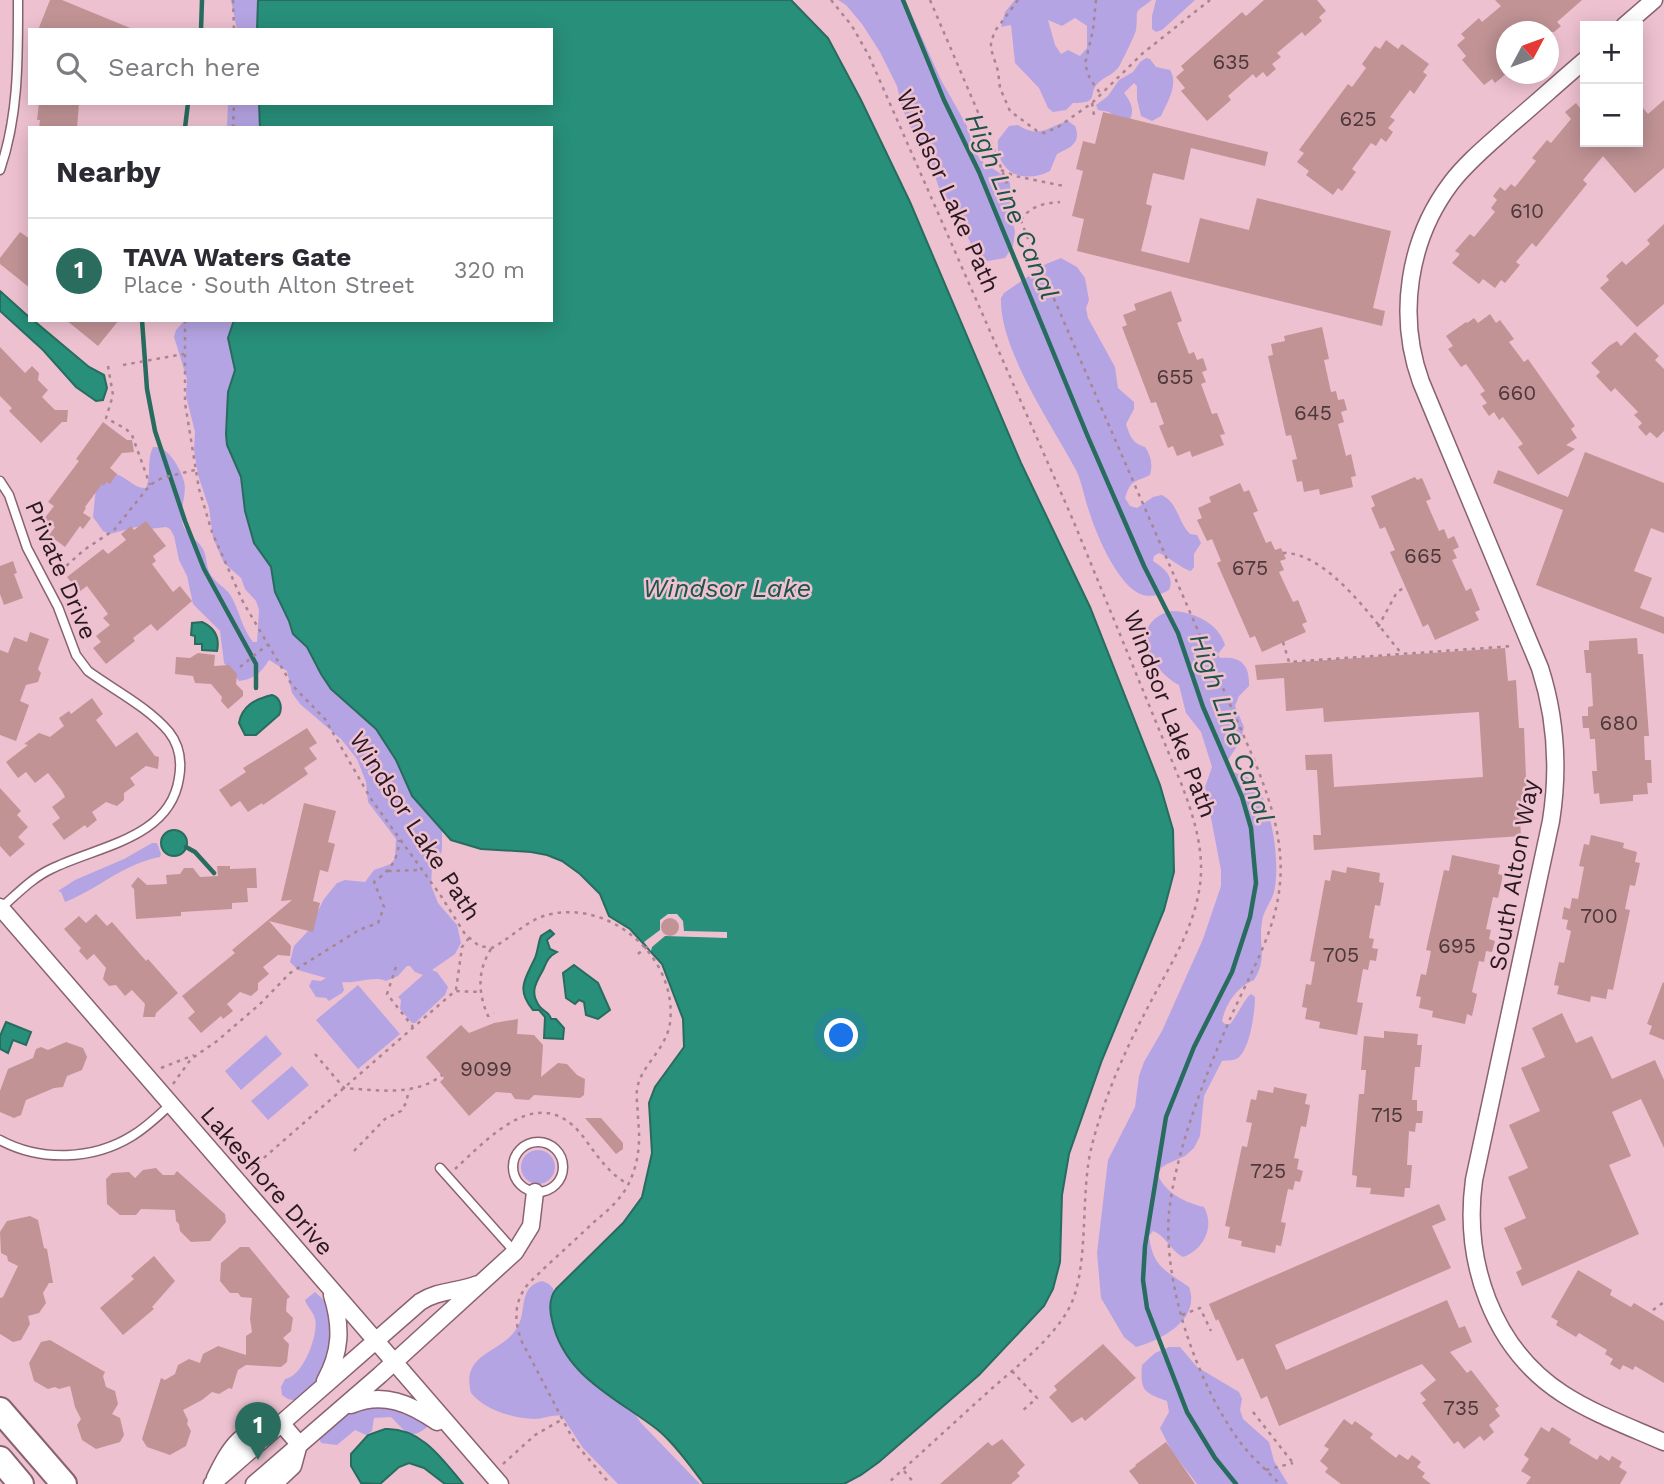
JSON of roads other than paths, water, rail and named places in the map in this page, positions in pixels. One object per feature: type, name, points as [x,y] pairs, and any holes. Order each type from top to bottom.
[{"type":"main road","points":[[0,1410],[64,1484]]},
{"type":"main road","points":[[0,1459],[21,1484]]},
{"type":"street","points":[[1630,21],[1654,0]]},
{"type":"street","name":"South Alton Way","points":[[1580,64],[1478,154],[1451,183],[1433,210],[1415,258],[1409,291],[1411,343],[1420,379],[1544,680],[1552,715],[1556,762],[1554,800],[1519,975],[1475,1172],[1471,1220],[1474,1258],[1485,1294],[1502,1329],[1518,1353],[1539,1375],[1575,1401],[1664,1443]]},
{"type":"street","name":"Lakeshore Drive","points":[[0,907],[495,1479]]},
{"type":"street","points":[[254,1484],[394,1363],[515,1252],[531,1226],[535,1192]]},
{"type":"street","points":[[212,1484],[233,1446],[259,1426],[281,1423],[429,1296],[468,1288],[486,1279]]},
{"type":"street","points":[[320,1389],[332,1367],[339,1343],[337,1313],[329,1286]]},
{"type":"street","points":[[339,1410],[370,1399],[400,1401],[419,1410],[458,1437]]},
{"type":"street","points":[[281,1423],[299,1444]]},
{"type":"street","points":[[274,1484],[293,1466],[299,1444]]},
{"type":"lane","points":[[0,170],[10,134],[15,100],[18,0]]},
{"type":"lane","name":"Private Drive","points":[[0,481],[9,495],[25,542],[80,663],[167,730],[179,752],[180,769],[174,798],[156,819],[123,842],[47,871],[0,907]]},
{"type":"lane","points":[[0,1140],[41,1154],[91,1152],[131,1136],[167,1099]]},
{"type":"lane","points":[[544,1143],[559,1155],[562,1172],[551,1189],[535,1192],[518,1181],[514,1162],[527,1145],[544,1143]]},
{"type":"lane","points":[[440,1168],[515,1252]]},
{"type":"water","name":"Windsor Lake","points":[[258,0],[791,0],[828,38],[861,100],[910,202],[1021,463],[1090,607],[1160,785],[1173,830],[1174,872],[1164,910],[1102,1060],[1069,1154],[1062,1195],[1060,1262],[1053,1289],[1044,1306],[979,1375],[879,1462],[844,1484],[704,1484],[665,1436],[594,1384],[568,1357],[558,1340],[552,1320],[552,1296],[623,1223],[642,1197],[652,1153],[649,1103],[655,1087],[684,1047],[683,1019],[662,964],[630,929],[609,916],[600,894],[580,874],[562,861],[547,855],[481,849],[451,840],[412,796],[396,760],[376,729],[331,689],[307,647],[293,634],[275,592],[271,567],[254,543],[245,511],[241,477],[227,445],[228,392],[235,370],[228,338],[233,322],[553,322],[553,126],[260,126],[259,105],[553,105],[553,28],[257,28]]},
{"type":"water","points":[[0,291],[28,316],[28,322],[35,322],[89,367],[104,375],[107,388],[103,400],[96,401],[76,387],[43,350],[0,311]]},
{"type":"water","points":[[202,622],[216,634],[217,651],[202,650],[202,644],[195,644],[195,636],[191,635],[192,623]]},
{"type":"water","points":[[272,695],[280,703],[279,715],[256,735],[245,735],[239,723],[243,712],[255,701]]},
{"type":"water","points":[[174,830],[183,834],[187,843],[183,852],[174,856],[165,852],[161,843],[165,834]]},
{"type":"water","points":[[550,930],[554,934],[547,940],[550,949],[557,952],[547,962],[534,992],[540,1007],[564,1028],[563,1039],[544,1038],[545,1017],[539,1010],[533,1010],[523,990],[541,936]]},
{"type":"water","points":[[574,965],[598,983],[610,1010],[598,1019],[586,1015],[584,1002],[579,1000],[575,1004],[566,998],[563,973]]},
{"type":"water","points":[[6,1022],[31,1032],[26,1045],[13,1040],[8,1053],[0,1049],[0,1036]]},
{"type":"water","points":[[385,1429],[410,1433],[420,1439],[463,1484],[445,1484],[424,1468],[409,1463],[399,1467],[380,1484],[361,1483],[351,1466],[351,1454],[368,1435]]},
{"type":"waterway","points":[[201,28],[202,0]]},
{"type":"waterway","name":"High Line Canal","points":[[903,0],[944,100],[979,172],[1144,566],[1178,633],[1203,707],[1242,797],[1251,828],[1256,883],[1250,917],[1232,972],[1194,1047],[1166,1117],[1145,1246],[1143,1280],[1147,1308],[1187,1412],[1215,1458],[1236,1484]]},
{"type":"waterway","points":[[185,126],[188,105]]},
{"type":"waterway","points":[[142,322],[147,389],[155,431],[204,569],[256,664],[256,688]]},
{"type":"waterway","points":[[186,847],[195,852],[214,873]]},
{"type":"place","name":"TAVA Waters Gate","points":[[258,1460]]}]
